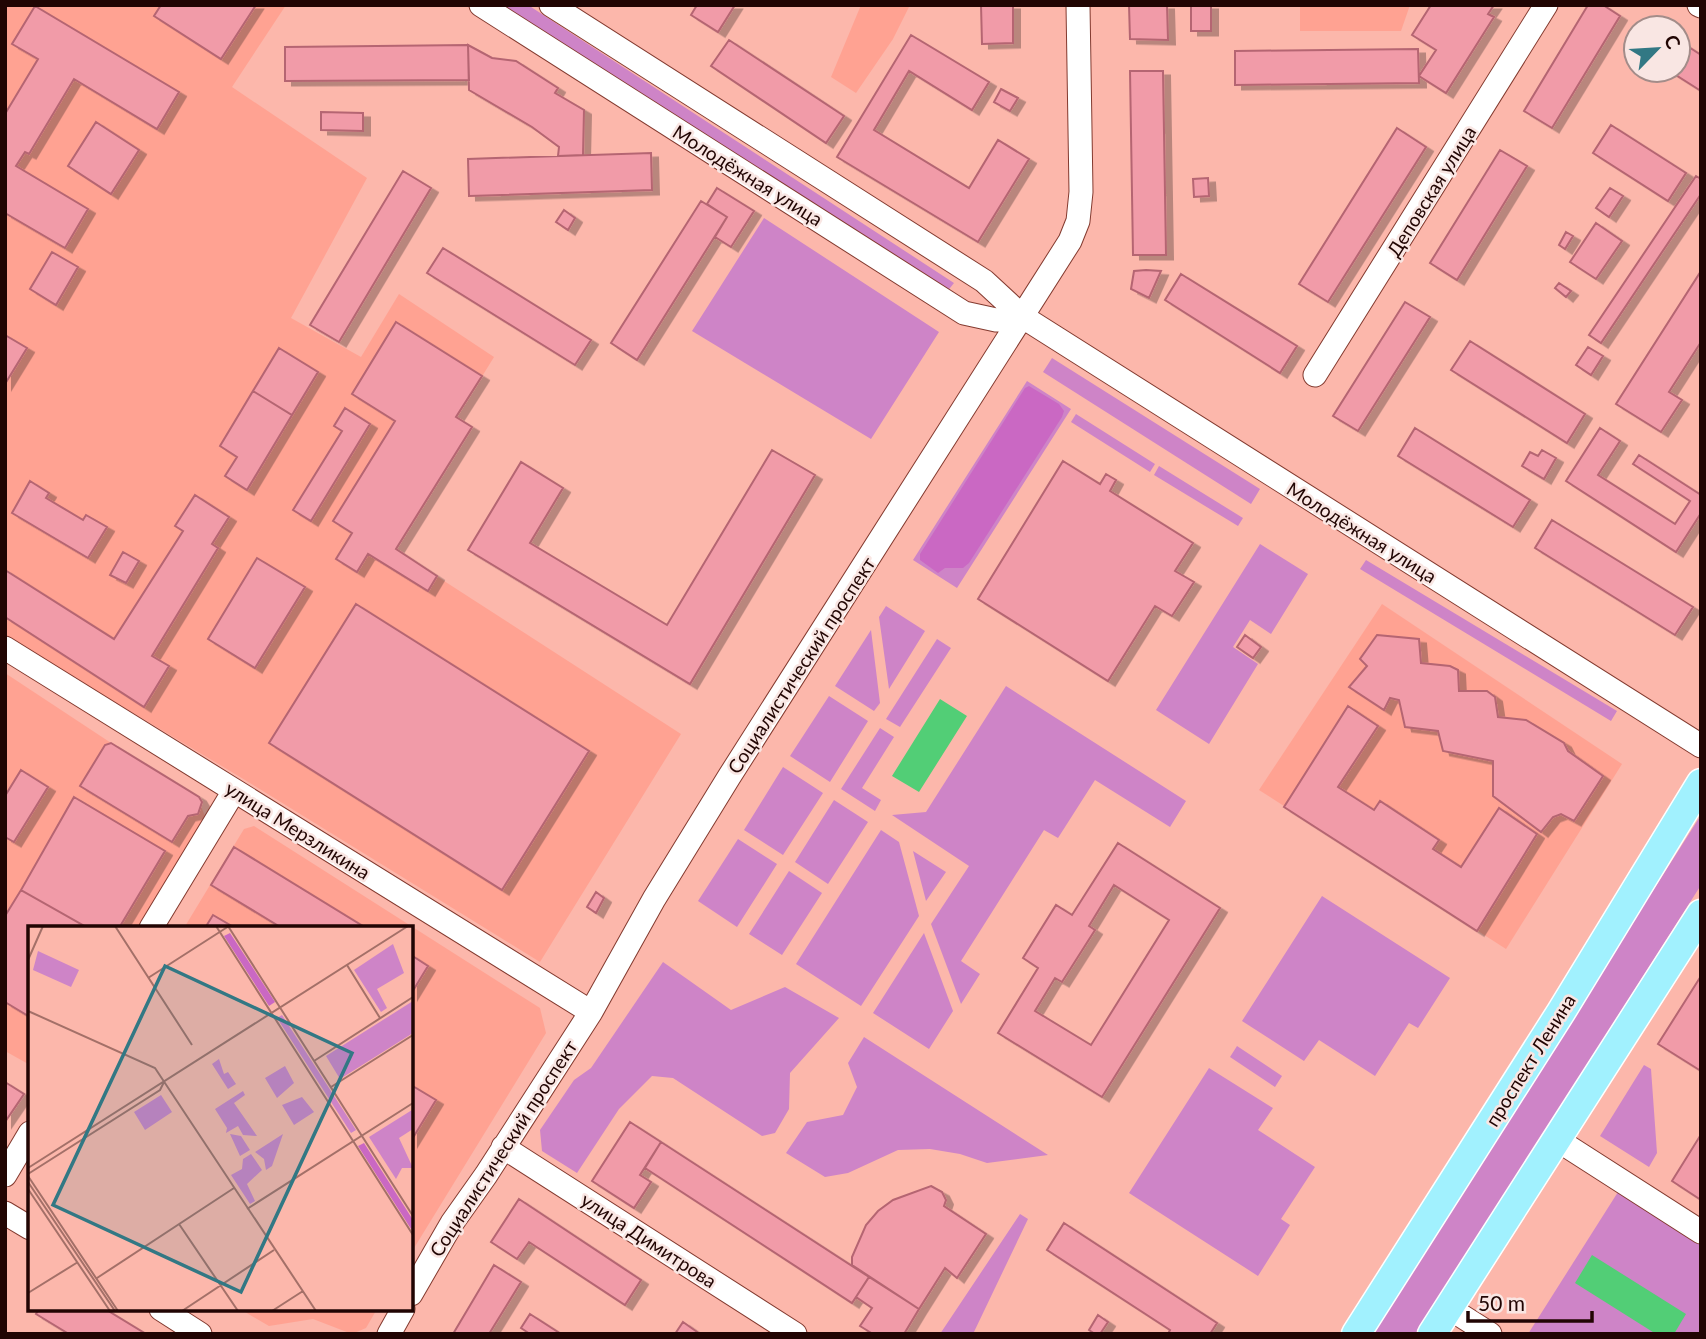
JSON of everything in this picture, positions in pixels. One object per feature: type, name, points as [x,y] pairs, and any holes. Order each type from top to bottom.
[{"type":"main road","name":"проспект Ленина","points":[[1356,1334],[1561,1012],[1701,783]]},
{"type":"main road","points":[[1432,1334],[1701,914]]},
{"type":"street","name":"Молодёжная улица","points":[[481,5],[964,313],[996,320],[1023,317]]},
{"type":"street","name":"Молодёжная улица","points":[[551,5],[984,281],[1023,317],[1701,746]]},
{"type":"street","name":"Социалистический проспект","points":[[413,1291],[452,1223],[591,1012],[654,899],[729,777],[1069,241],[1078,221],[1081,192],[1078,5]]},
{"type":"street","name":"Деповская улица","points":[[1315,375],[1546,5]]},
{"type":"street","name":"улица Мерзликина","points":[[5,648],[591,1012]]},
{"type":"street","points":[[152,926],[234,791]]},
{"type":"street","points":[[5,1175],[28,1136]]},
{"type":"street","points":[[1556,1139],[1701,1233]]},
{"type":"street","name":"улица Димитрова","points":[[503,1147],[795,1334]]},
{"type":"street","points":[[5,1213],[28,1227]]},
{"type":"street","points":[[1449,1308],[1490,1334]]},
{"type":"street","points":[[164,1311],[200,1334]]},
{"type":"street","points":[[389,1334],[402,1311]]},
{"type":"shaded area","points":[[5,5],[286,5],[232,87],[367,178],[291,318],[361,357],[399,294],[494,357],[457,417],[472,427],[396,550],[681,734],[540,962],[5,636]]},
{"type":"shaded area","points":[[499,5],[528,5],[954,283],[946,293]]},
{"type":"shaded area","points":[[861,5],[910,5],[893,39],[856,93],[831,77]]},
{"type":"shaded area","points":[[1300,5],[1410,5],[1401,31],[1300,31]]},
{"type":"shaded area","points":[[764,218],[939,332],[871,439],[692,331]]},
{"type":"shaded area","points":[[1052,358],[1260,489],[1251,504],[1043,372]]},
{"type":"shaded area","points":[[1027,381],[1071,409],[957,588],[913,560]]},
{"type":"shaded area","points":[[1029,386],[1059,404],[1064,411],[1062,417],[969,563],[963,568],[945,568],[938,573],[920,560],[920,554],[1025,388]]},
{"type":"shaded area","points":[[1076,414],[1155,464],[1150,472],[1071,422]]},
{"type":"shaded area","points":[[1159,466],[1243,518],[1238,526],[1154,475]]},
{"type":"shaded area","points":[[1260,544],[1308,574],[1271,634],[1250,620],[1233,647],[1258,664],[1209,744],[1156,710]]},
{"type":"shaded area","points":[[1366,560],[1617,711],[1611,721],[1360,569]]},
{"type":"shaded area","points":[[1382,604],[1622,764],[1506,949],[1259,790]]},
{"type":"shaded area","points":[[886,606],[925,631],[889,689],[879,617]]},
{"type":"shaded area","points":[[871,630],[880,703],[874,711],[835,686]]},
{"type":"shaded area","points":[[937,639],[951,648],[900,727],[886,719]]},
{"type":"shaded area","points":[[5,673],[199,801],[206,819],[139,926],[28,926],[28,1064],[5,1051]]},
{"type":"shaded area","points":[[1006,686],[1186,801],[1170,827],[1095,780],[1058,838],[1044,830],[961,961],[980,974],[961,1004],[931,924],[969,866],[892,815],[926,812]]},
{"type":"shaded area","points":[[829,696],[868,721],[830,782],[790,756]]},
{"type":"shaded area","points":[[940,699],[967,716],[919,792],[892,776]]},
{"type":"shaded area","points":[[880,728],[894,737],[862,788],[881,800],[875,811],[841,789]]},
{"type":"shaded area","points":[[783,767],[823,793],[783,855],[744,830]]},
{"type":"shaded area","points":[[834,800],[868,822],[828,884],[795,862]]},
{"type":"shaded area","points":[[1701,815],[1701,885],[1416,1334],[1371,1334]]},
{"type":"shaded area","points":[[254,826],[411,926],[185,926],[244,829]]},
{"type":"shaded area","points":[[881,830],[899,842],[919,916],[861,1006],[796,964]]},
{"type":"shaded area","points":[[738,839],[777,864],[737,927],[698,901]]},
{"type":"shaded area","points":[[913,851],[946,872],[926,901]]},
{"type":"shaded area","points":[[789,871],[822,893],[782,955],[749,934]]},
{"type":"shaded area","points":[[1322,896],[1450,978],[1418,1028],[1409,1023],[1375,1076],[1319,1040],[1304,1061],[1242,1021]]},
{"type":"shaded area","points":[[413,927],[540,1008],[546,1033],[413,1250]]},
{"type":"shaded area","points":[[924,933],[953,1011],[929,1049],[873,1013]]},
{"type":"shaded area","points":[[663,962],[731,1010],[785,987],[839,1018],[790,1073],[789,1109],[775,1133],[762,1136],[673,1078],[652,1076],[619,1109],[577,1173],[542,1151],[540,1130],[574,1080],[591,1068]]},
{"type":"shaded area","points":[[864,1037],[1048,1155],[987,1163],[960,1154],[930,1149],[898,1150],[848,1173],[825,1177],[786,1153],[807,1122],[843,1115],[857,1087],[848,1063]]},
{"type":"shaded area","points":[[1237,1046],[1282,1076],[1275,1087],[1230,1057]]},
{"type":"shaded area","points":[[1644,1065],[1651,1069],[1657,1153],[1649,1167],[1600,1136]]},
{"type":"shaded area","points":[[1209,1068],[1273,1108],[1258,1130],[1315,1167],[1281,1219],[1290,1225],[1258,1276],[1129,1193]]},
{"type":"shaded area","points":[[1618,1192],[1701,1245],[1701,1334],[1528,1334]]},
{"type":"shaded area","points":[[1020,1214],[1028,1219],[973,1334],[940,1334]]},
{"type":"shaded area","points":[[1592,1255],[1686,1314],[1674,1334],[1656,1334],[1575,1283]]},
{"type":"shaded area","points":[[243,1311],[376,1311],[366,1328],[352,1334],[313,1319],[269,1326]]},
{"type":"building","points":[[161,5],[256,5],[221,59],[154,16]]},
{"type":"building","points":[[697,5],[735,5],[718,32],[691,15]]},
{"type":"building","points":[[981,5],[1013,5],[1013,43],[982,44]]},
{"type":"building","points":[[1129,5],[1167,5],[1168,40],[1130,39]]},
{"type":"building","points":[[1191,5],[1211,5],[1211,31],[1191,31]]},
{"type":"building","points":[[1431,5],[1494,5],[1488,14],[1494,17],[1446,93],[1419,76],[1436,50],[1412,35]]},
{"type":"building","points":[[1588,5],[1603,5],[1620,16],[1552,128],[1524,111]]},
{"type":"building","points":[[35,6],[179,92],[157,129],[74,79],[29,154],[25,152],[16,166],[88,209],[65,248],[5,213],[5,114],[38,59],[12,44]]},
{"type":"building","points":[[911,35],[989,82],[972,110],[909,71],[874,130],[969,188],[998,140],[1029,159],[978,242],[837,157]]},
{"type":"building","points":[[729,40],[844,116],[826,143],[711,66]]},
{"type":"building","points":[[468,45],[469,80],[285,81],[285,47]]},
{"type":"building","points":[[468,45],[492,58],[516,61],[558,88],[555,93],[584,110],[583,155],[558,156],[559,147],[532,127],[469,90]]},
{"type":"building","points":[[1418,49],[1419,83],[1235,85],[1235,51]]},
{"type":"building","points":[[1692,49],[1701,55],[1701,91],[1690,84]]},
{"type":"building","points":[[1130,71],[1163,71],[1166,255],[1133,255]]},
{"type":"building","points":[[1001,89],[1018,98],[1010,111],[994,102]]},
{"type":"building","points":[[321,112],[363,113],[363,131],[321,130]]},
{"type":"building","points":[[96,122],[139,150],[111,194],[68,166]]},
{"type":"building","points":[[1611,125],[1686,173],[1668,201],[1593,153]]},
{"type":"building","points":[[1397,128],[1426,147],[1328,302],[1299,284]]},
{"type":"building","points":[[1500,150],[1527,166],[1457,280],[1430,263]]},
{"type":"building","points":[[651,153],[652,190],[469,196],[468,159]]},
{"type":"building","points":[[403,171],[431,188],[339,342],[310,325]]},
{"type":"building","points":[[1696,176],[1701,179],[1701,194],[1601,343],[1589,335]]},
{"type":"building","points":[[1208,178],[1209,196],[1194,197],[1193,179]]},
{"type":"building","points":[[717,188],[754,211],[731,247],[715,237],[727,217],[707,204]]},
{"type":"building","points":[[1610,188],[1623,196],[1609,217],[1596,208]]},
{"type":"building","points":[[701,201],[727,217],[637,360],[611,343]]},
{"type":"building","points":[[564,210],[575,218],[568,230],[556,222]]},
{"type":"building","points":[[1596,223],[1622,241],[1596,279],[1570,262]]},
{"type":"building","points":[[1566,232],[1573,236],[1565,249],[1559,245]]},
{"type":"building","points":[[443,248],[591,340],[575,365],[427,273]]},
{"type":"building","points":[[52,252],[78,267],[56,305],[30,289]]},
{"type":"building","points":[[1134,271],[1161,271],[1149,298],[1131,289]]},
{"type":"building","points":[[1701,271],[1701,342],[1669,392],[1682,400],[1661,432],[1616,404]]},
{"type":"building","points":[[1181,274],[1297,346],[1280,373],[1165,300]]},
{"type":"building","points":[[1559,283],[1571,291],[1566,297],[1555,288]]},
{"type":"building","points":[[1405,302],[1430,317],[1358,431],[1333,416]]},
{"type":"building","points":[[396,322],[482,376],[456,417],[472,427],[396,549],[437,576],[428,591],[368,554],[357,572],[336,559],[352,533],[333,521],[395,421],[352,394]]},
{"type":"building","points":[[5,335],[27,348],[5,384]]},
{"type":"building","points":[[1470,341],[1585,414],[1567,443],[1451,370]]},
{"type":"building","points":[[1588,347],[1603,356],[1591,375],[1576,365]]},
{"type":"building","points":[[279,348],[318,372],[292,415],[253,391]]},
{"type":"building","points":[[253,391],[292,415],[247,490],[225,476],[237,457],[220,446]]},
{"type":"building","points":[[345,408],[370,424],[311,521],[293,510],[342,431],[334,426]]},
{"type":"building","points":[[1415,428],[1530,500],[1513,527],[1398,456]]},
{"type":"building","points":[[1600,428],[1620,441],[1598,475],[1675,524],[1690,501],[1633,464],[1639,455],[1701,495],[1701,513],[1676,552],[1566,481]]},
{"type":"building","points":[[772,450],[815,475],[690,684],[468,550],[521,462],[563,488],[530,543],[667,625]]},
{"type":"building","points":[[1542,450],[1556,458],[1544,479],[1522,466],[1530,452],[1538,456]]},
{"type":"building","points":[[1063,461],[1100,484],[1106,474],[1116,480],[1110,491],[1193,543],[1175,571],[1194,582],[1172,616],[1155,606],[1108,681],[978,599]]},
{"type":"building","points":[[30,481],[49,493],[46,498],[83,520],[86,515],[107,527],[88,558],[12,513]]},
{"type":"building","points":[[195,495],[229,517],[212,544],[218,548],[152,656],[169,666],[144,707],[5,617],[5,570],[114,639],[183,531],[175,526]]},
{"type":"building","points":[[1552,520],[1693,607],[1675,635],[1535,548]]},
{"type":"building","points":[[123,552],[139,561],[126,583],[110,575]]},
{"type":"building","points":[[257,558],[305,587],[255,668],[208,639]]},
{"type":"building","points":[[356,604],[589,751],[502,890],[269,743]]},
{"type":"building","points":[[1245,635],[1261,647],[1253,658],[1237,647]]},
{"type":"building","points":[[1377,635],[1419,639],[1421,663],[1450,666],[1458,670],[1459,691],[1487,691],[1495,697],[1498,717],[1526,720],[1564,743],[1568,751],[1603,776],[1574,821],[1561,814],[1553,817],[1541,832],[1493,796],[1493,761],[1443,751],[1438,731],[1405,727],[1399,700],[1390,698],[1384,710],[1349,687],[1367,666],[1360,659]]},
{"type":"building","points":[[1348,706],[1378,726],[1338,787],[1374,810],[1380,801],[1439,840],[1433,849],[1461,867],[1499,808],[1537,834],[1477,931],[1284,807]]},
{"type":"building","points":[[111,743],[199,797],[202,802],[198,814],[188,816],[172,842],[80,786],[105,745]]},
{"type":"building","points":[[21,770],[48,787],[14,842],[5,837],[5,796]]},
{"type":"building","points":[[74,797],[165,851],[120,926],[84,926],[21,890]]},
{"type":"building","points":[[1118,843],[1220,908],[1102,1097],[998,1033],[1038,968],[1023,958],[1056,905],[1072,915]],"holes":[[[1114,885],[1169,920],[1091,1045],[1035,1011],[1055,978],[1062,982],[1095,930],[1089,926]]]},
{"type":"building","points":[[234,847],[363,926],[279,926],[211,885]]},
{"type":"building","points":[[21,890],[84,926],[28,926],[28,1016],[5,1002],[5,916]]},
{"type":"building","points":[[596,892],[604,898],[596,913],[587,907]]},
{"type":"building","points":[[213,915],[232,926],[206,926]]},
{"type":"building","points":[[413,956],[428,966],[413,991]]},
{"type":"building","points":[[1701,976],[1700,1034],[1701,1071],[1658,1044]]},
{"type":"building","points":[[5,1082],[24,1094],[5,1122]]},
{"type":"building","points":[[413,1086],[436,1100],[413,1138]]},
{"type":"building","points":[[630,1122],[661,1142],[640,1175],[651,1182],[634,1208],[592,1181]]},
{"type":"building","points":[[1701,1137],[1701,1200],[1672,1181]]},
{"type":"building","points":[[661,1142],[869,1277],[852,1303],[645,1168]]},
{"type":"building","points":[[931,1186],[942,1192],[946,1200],[944,1206],[986,1234],[957,1278],[945,1268],[919,1309],[852,1265],[852,1257],[866,1225],[878,1211],[893,1200]]},
{"type":"building","points":[[519,1199],[641,1280],[625,1305],[529,1242],[517,1259],[491,1242]]},
{"type":"building","points":[[1064,1223],[1217,1323],[1210,1334],[1168,1334],[1170,1330],[1047,1250]]},
{"type":"building","points":[[494,1265],[521,1282],[489,1334],[453,1334]]},
{"type":"building","points":[[869,1277],[919,1309],[904,1334],[873,1334],[860,1326],[872,1308],[856,1297]]},
{"type":"building","points":[[38,1311],[108,1311],[146,1334],[69,1334],[36,1314]]},
{"type":"building","points":[[530,1314],[561,1334],[530,1334],[521,1328]]},
{"type":"building","points":[[1098,1315],[1108,1322],[1100,1334],[1095,1334],[1089,1330]]},
{"type":"building","points":[[683,1322],[700,1334],[675,1334]]}]
